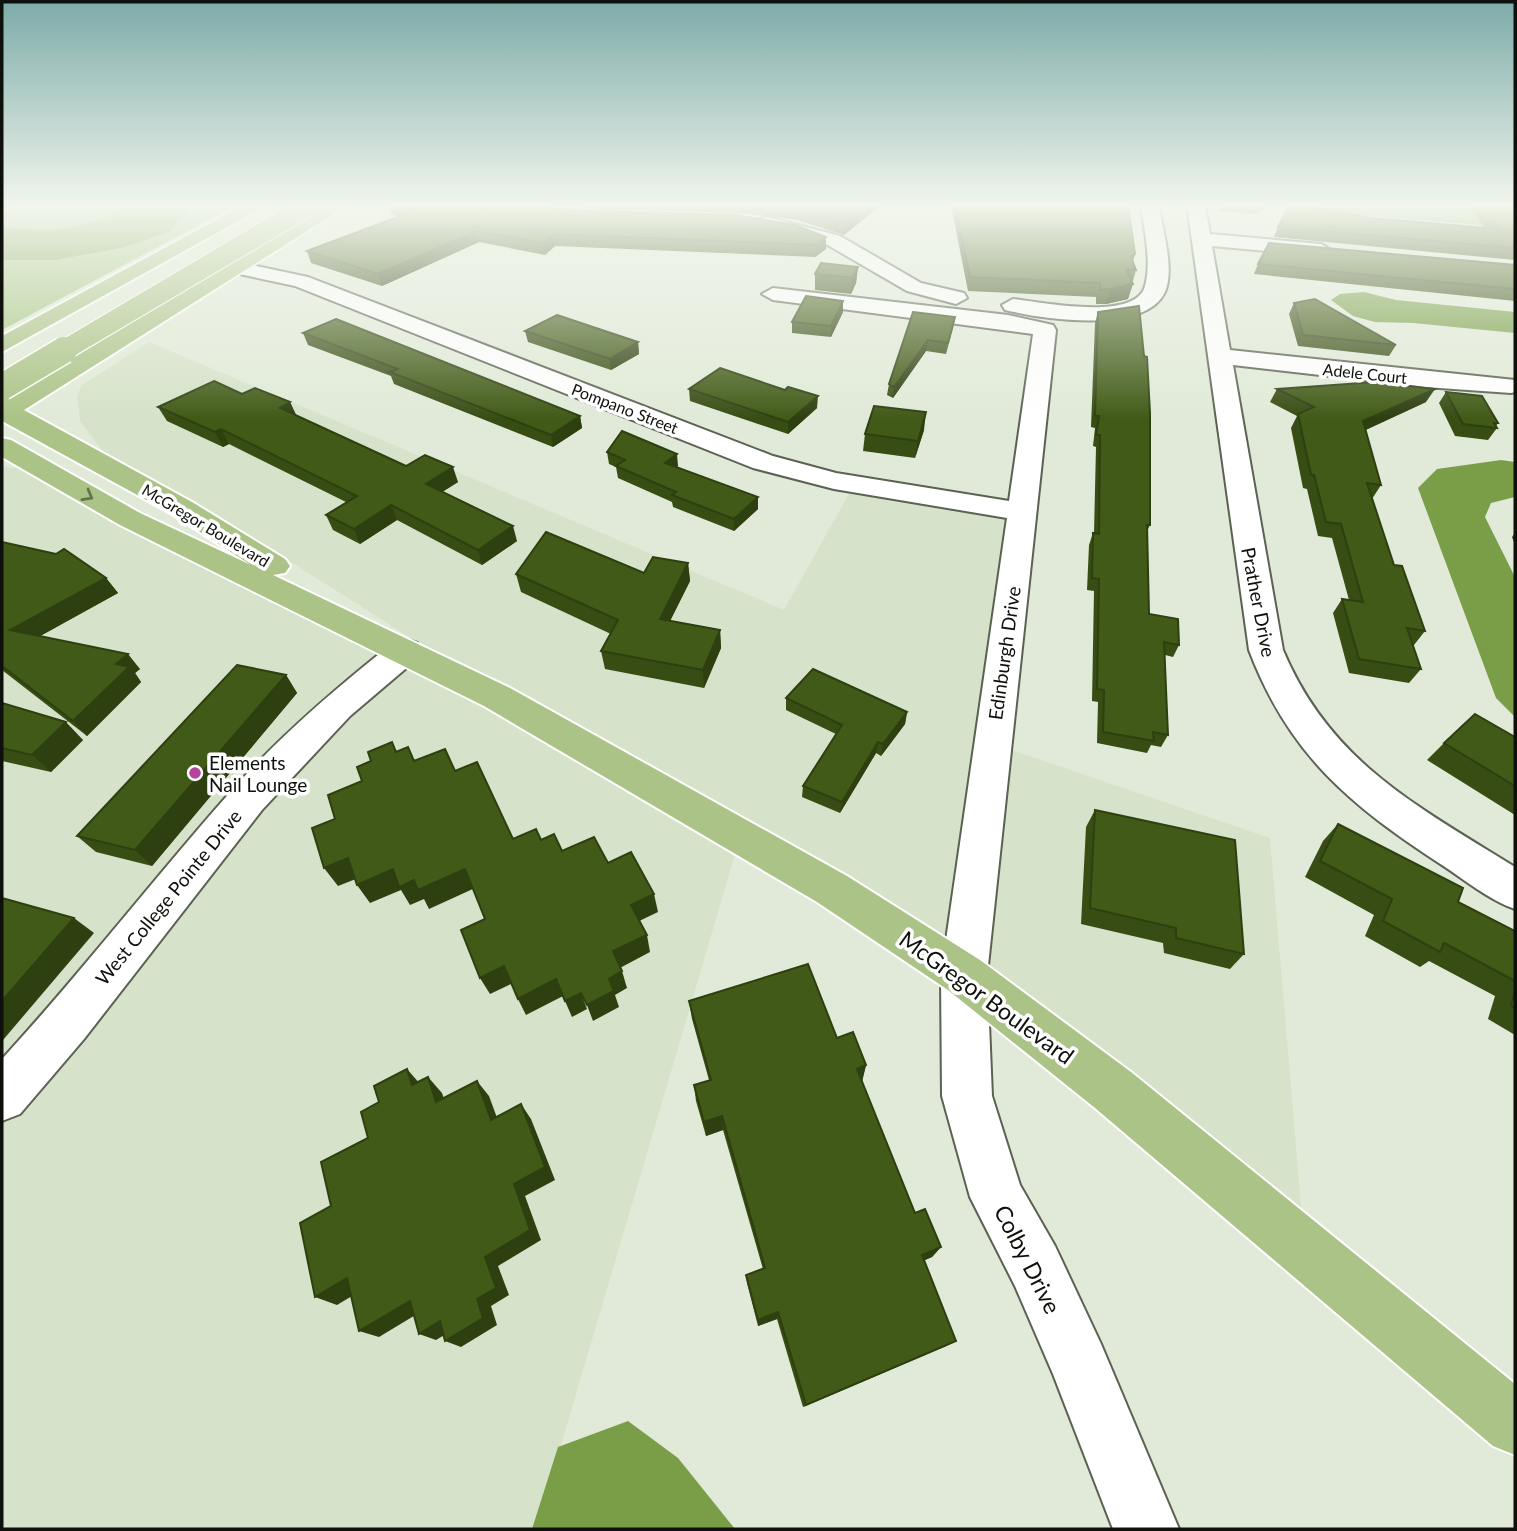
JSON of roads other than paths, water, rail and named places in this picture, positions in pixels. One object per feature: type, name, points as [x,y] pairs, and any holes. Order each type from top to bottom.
[{"type":"main road","points":[[4,344],[129,276]]},
{"type":"main road","points":[[2,368],[161,276]]},
{"type":"main road","points":[[2,404],[199,276]]},
{"type":"main road","points":[[2,404],[37,382],[86,361],[223,276]]},
{"type":"main road","points":[[45,323],[43,342],[57,347],[77,347],[125,336]]},
{"type":"main road","points":[[92,459],[72,435],[63,411],[67,391],[80,373],[125,336]]},
{"type":"main road","name":"McGregor Boulevard","points":[[2,404],[92,459],[212,525],[405,651]]},
{"type":"main road","name":"McGregor Boulevard","points":[[11,456],[130,519],[497,698],[832,889],[964,975],[1113,1090],[1515,1424]]},
{"type":"street","name":"Pompano Street","points":[[279,276],[301,281],[763,462],[834,481],[1023,512]]},
{"type":"street","points":[[894,276],[929,292],[971,300],[1104,313],[1137,307],[1153,293],[1156,276]]},
{"type":"street","name":"Prather Drive","points":[[1207,276],[1266,650],[1284,699],[1302,725],[1355,780],[1389,806],[1515,890]]},
{"type":"street","name":"Edinburgh Drive","points":[[773,294],[1008,322],[1045,330],[964,975]]},
{"type":"street","name":"Adele Court","points":[[1219,356],[1425,380],[1511,386]]},
{"type":"street","name":"West College Pointe Drive","points":[[2,1096],[67,1023],[248,799],[337,707],[405,651]]},
{"type":"street","name":"Colby Drive","points":[[964,975],[967,1096],[997,1197],[1035,1266],[1069,1340],[1146,1529]]},
{"type":"place","name":"Elements Nail Lounge","points":[[195,773]]}]
